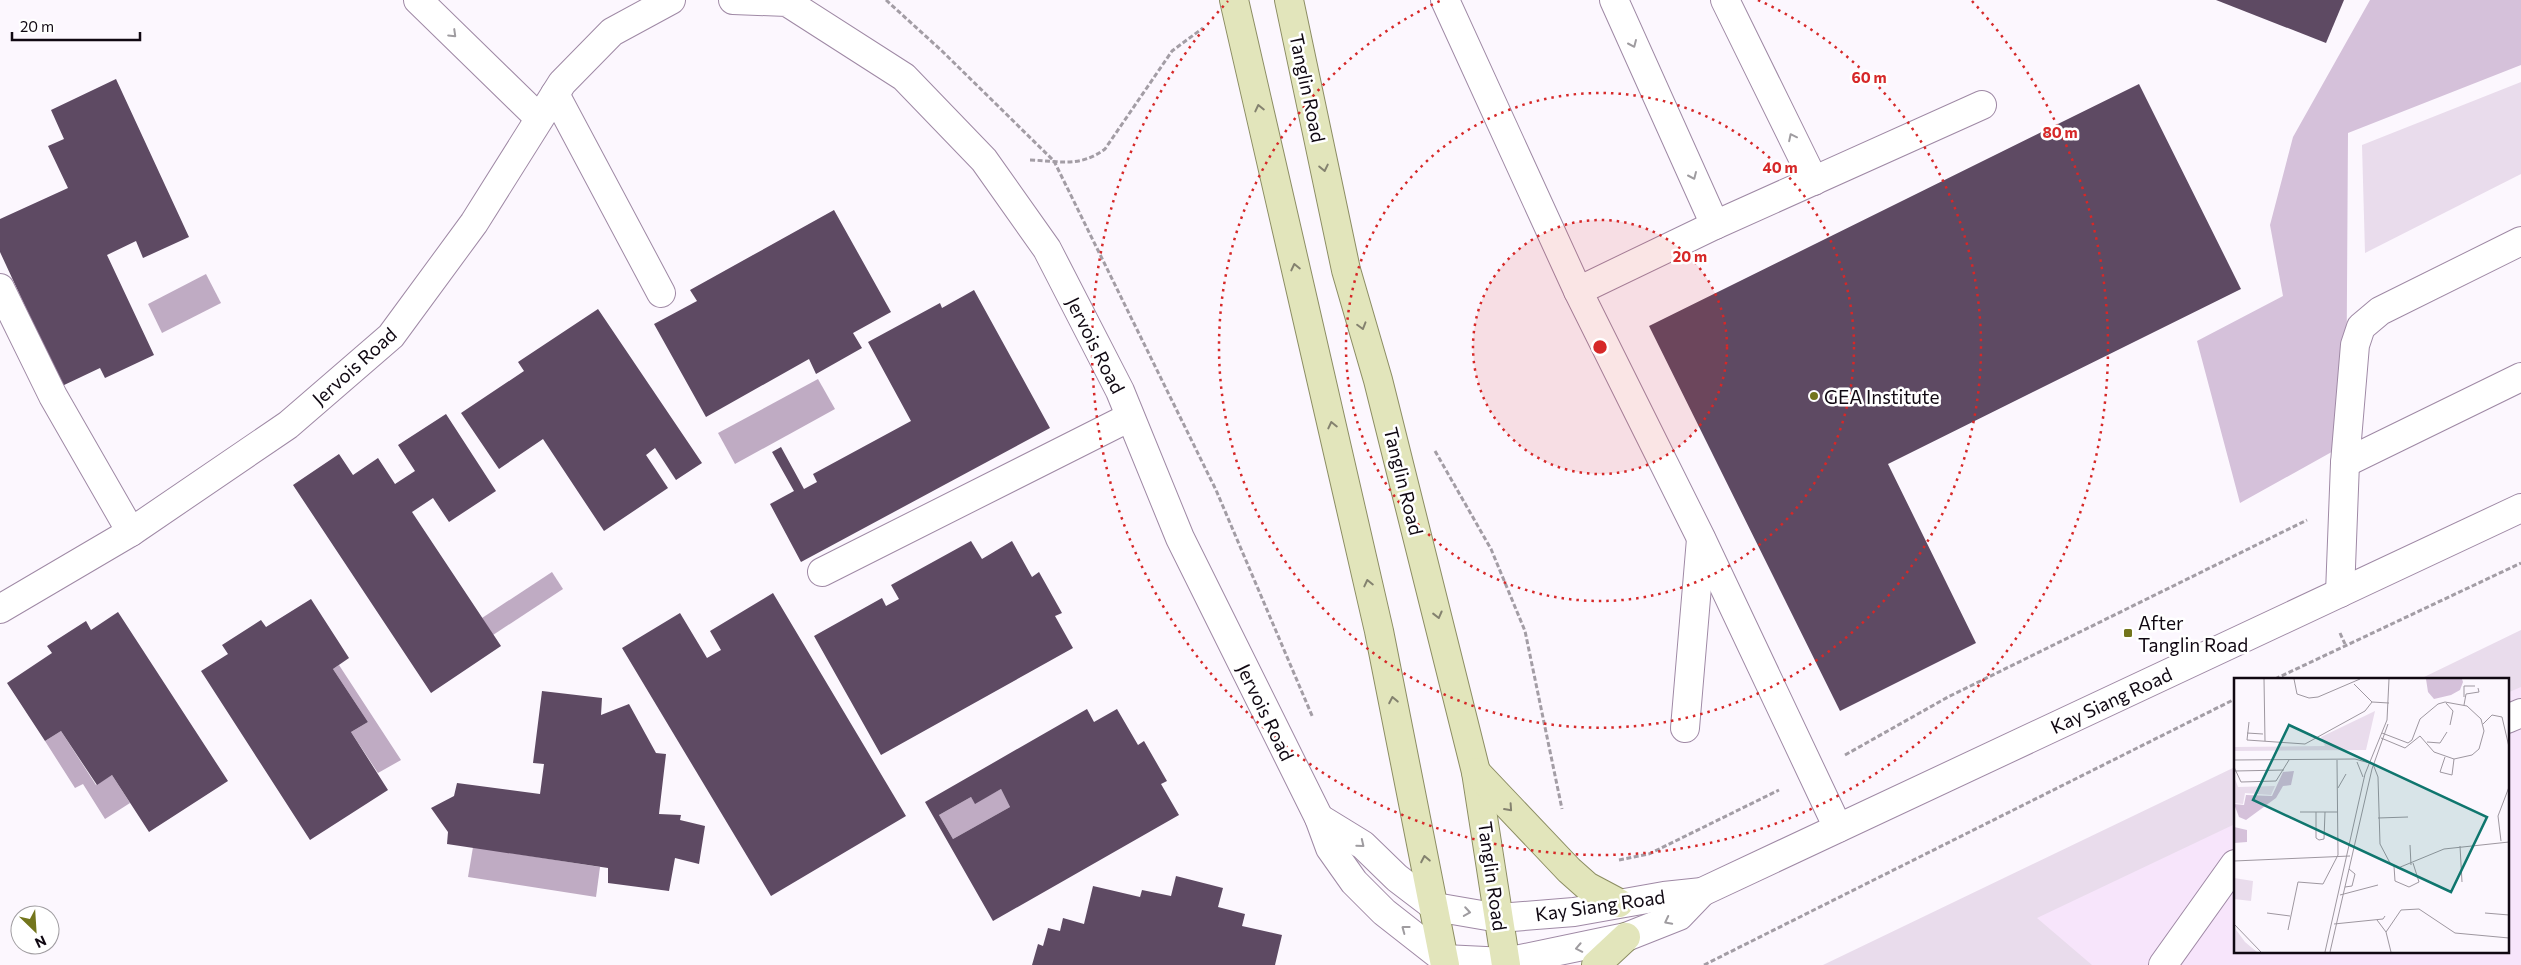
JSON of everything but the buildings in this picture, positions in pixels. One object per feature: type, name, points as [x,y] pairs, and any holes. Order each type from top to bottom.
[{"type":"main road","name":"Tanglin Road","points":[[1289,0],[1346,270],[1378,380],[1476,772],[1506,963]]},
{"type":"main road","points":[[1235,2],[1379,631],[1435,907],[1444,962]]},
{"type":"main road","points":[[1476,772],[1569,870],[1587,886],[1620,903]]},
{"type":"main road","points":[[1596,965],[1626,938]]},
{"type":"street","points":[[418,0],[539,118]]},
{"type":"street","name":"Jervois Road","points":[[0,609],[131,532],[288,425],[391,336],[474,223],[562,83],[612,32],[671,0]]},
{"type":"street","name":"Jervois Road","points":[[733,0],[786,2],[887,66],[904,77],[984,160],[1047,249],[1120,391],[1180,538],[1319,818],[1330,848],[1354,882],[1384,912],[1444,962]]},
{"type":"street","points":[[1444,0],[1578,291],[1701,538],[1838,828]]},
{"type":"street","points":[[1614,0],[1715,226]]},
{"type":"street","points":[[1725,0],[1814,181]]},
{"type":"street","points":[[555,94],[661,294]]},
{"type":"street","points":[[1578,291],[1715,226],[1982,105]]},
{"type":"street","points":[[2340,593],[2345,463],[2355,345],[2361,327],[2380,311],[2521,241]]},
{"type":"street","points":[[0,288],[53,396],[131,532]]},
{"type":"street","points":[[2345,463],[2521,377]]},
{"type":"street","points":[[822,572],[1130,416]]},
{"type":"street","name":"Kay Siang Road","points":[[1499,918],[1574,912],[1620,903],[1702,892],[2521,508]]},
{"type":"street","points":[[1685,728],[1701,538]]},
{"type":"street","points":[[2508,719],[2521,713]]},
{"type":"street","points":[[1319,818],[1347,833],[1363,845],[1397,878],[1435,907],[1499,918]]},
{"type":"street","points":[[2163,965],[2234,865]]},
{"type":"street","name":"Kay Siang Road","points":[[1506,963],[1626,938],[1678,916],[1702,892]]},
{"type":"street","points":[[1444,962],[1506,963]]},
{"type":"path","points":[[984,160],[1054,161],[1068,164],[1094,157],[1105,149],[1114,138],[1172,52],[1235,2]]},
{"type":"path","points":[[1434,450],[1491,549],[1525,631],[1564,818]]},
{"type":"path","points":[[1616,861],[1649,854],[1812,774],[1948,697],[2344,502]]},
{"type":"path","points":[[2277,678],[2521,563]]},
{"type":"path","points":[[1704,965],[2234,700]]},
{"type":"shaded area","points":[[2370,0],[2521,0],[2521,65],[2348,133],[2346,444],[2240,503],[2197,341],[2283,296],[2270,225],[2293,137]]},
{"type":"shaded area","points":[[2521,82],[2521,174],[2365,253],[2362,145]]},
{"type":"shaded area","points":[[206,274],[221,303],[162,333],[148,304]]},
{"type":"shaded area","points":[[818,379],[835,409],[735,464],[718,433]]},
{"type":"shaded area","points":[[552,572],[563,589],[493,635],[482,618]]},
{"type":"shaded area","points":[[2521,630],[2521,687],[2508,693],[2508,678],[2422,678]]},
{"type":"shaded area","points":[[339,665],[401,760],[378,773],[351,732],[368,722],[333,669]]},
{"type":"shaded area","points":[[2521,668],[2521,965],[1875,965],[2234,799],[2234,952],[2508,952],[2508,678]]},
{"type":"shaded area","points":[[61,731],[96,785],[112,775],[130,803],[105,819],[83,784],[75,788],[45,741]]},
{"type":"shaded area","points":[[2234,767],[2234,824],[2037,918],[2092,965],[1823,965]]},
{"type":"shaded area","points":[[1001,789],[1010,807],[953,839],[939,815],[971,797],[975,803]]},
{"type":"shaded area","points":[[473,847],[600,867],[596,897],[468,877]]},
{"type":"place","name":"GEA Institute","points":[[1814,396]]},
{"type":"place","name":"After Tanglin Road","points":[[2128,633]]}]
